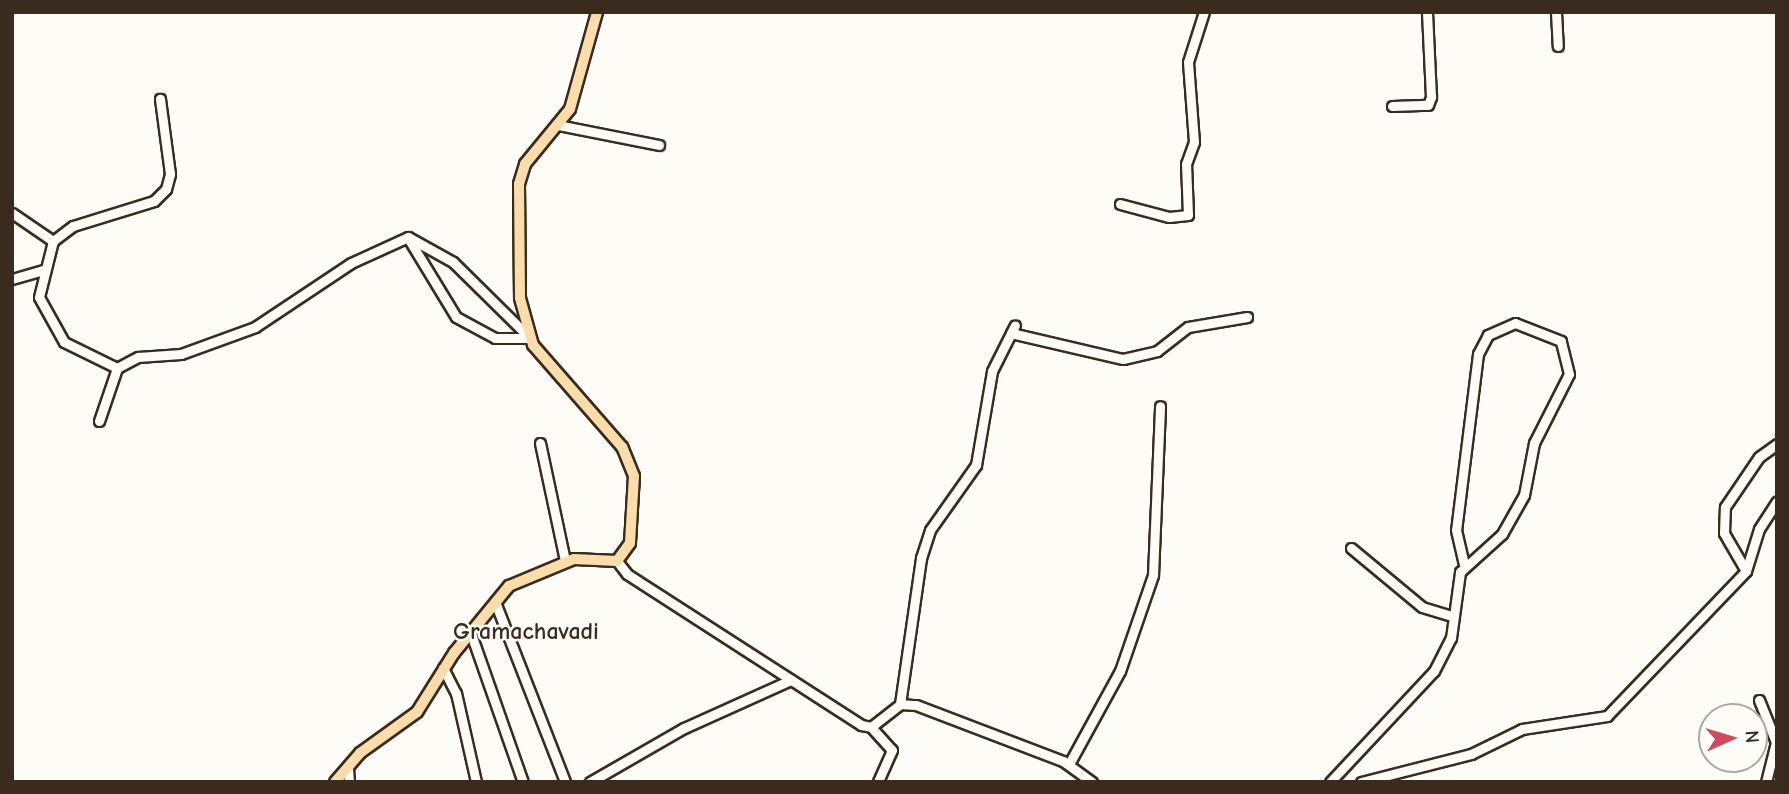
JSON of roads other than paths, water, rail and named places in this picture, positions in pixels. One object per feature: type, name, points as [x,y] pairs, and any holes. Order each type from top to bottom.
[{"type":"main road","points":[[335,782],[348,768],[417,712],[443,668],[509,586],[565,561],[617,561],[630,543],[634,476],[622,447],[575,400],[530,338],[520,298],[519,184],[525,164],[558,125],[583,76],[597,12]]},
{"type":"street","points":[[1120,204],[1169,217],[1188,215],[1186,164],[1194,142],[1188,62],[1204,12]]},
{"type":"street","points":[[1392,106],[1427,105],[1430,97],[1427,12]]},
{"type":"street","points":[[1556,12],[1558,46]]},
{"type":"street","points":[[117,368],[79,353],[52,329],[39,297],[53,241],[73,226],[154,201],[166,189],[170,174],[160,99]]},
{"type":"street","points":[[558,125],[659,145]]},
{"type":"street","points":[[12,213],[53,241]]},
{"type":"street","points":[[408,237],[453,262],[530,338]]},
{"type":"street","points":[[408,237],[456,317],[495,338],[530,338]]},
{"type":"street","points":[[99,421],[117,368],[138,358],[188,352],[255,327],[351,263],[408,237]]},
{"type":"street","points":[[12,279],[44,270]]},
{"type":"street","points":[[871,727],[900,704],[921,558],[930,530],[976,465],[992,371],[1013,329],[1123,359],[1157,351],[1188,327],[1247,317]]},
{"type":"street","points":[[1330,782],[1434,671],[1451,638],[1452,616],[1464,564],[1456,530],[1478,355],[1488,335],[1516,323],[1561,341],[1569,374],[1534,443],[1524,495],[1502,534],[1464,564]]},
{"type":"street","points":[[1069,764],[1120,671],[1153,575],[1160,406]]},
{"type":"street","points":[[540,443],[565,561]]},
{"type":"street","points":[[1746,571],[1724,533],[1725,507],[1759,457],[1777,444]]},
{"type":"street","points":[[1361,782],[1471,754],[1522,729],[1607,716],[1746,571],[1759,529],[1777,502]]},
{"type":"street","points":[[1351,548],[1422,607],[1452,616]]},
{"type":"street","points":[[617,561],[627,574],[791,680],[871,727],[892,750],[878,782]]},
{"type":"street","points":[[495,602],[565,782]]},
{"type":"street","points":[[471,632],[523,782]]},
{"type":"street","points":[[443,668],[456,693],[476,782]]},
{"type":"street","points":[[590,782],[684,728],[791,680]]},
{"type":"street","points":[[1759,700],[1776,742],[1766,782]]},
{"type":"street","points":[[900,704],[1069,764],[1092,782]]},
{"type":"street","points":[[348,768],[349,782]]},
{"type":"district","name":"Gramachavadi","points":[[526,632]]}]
